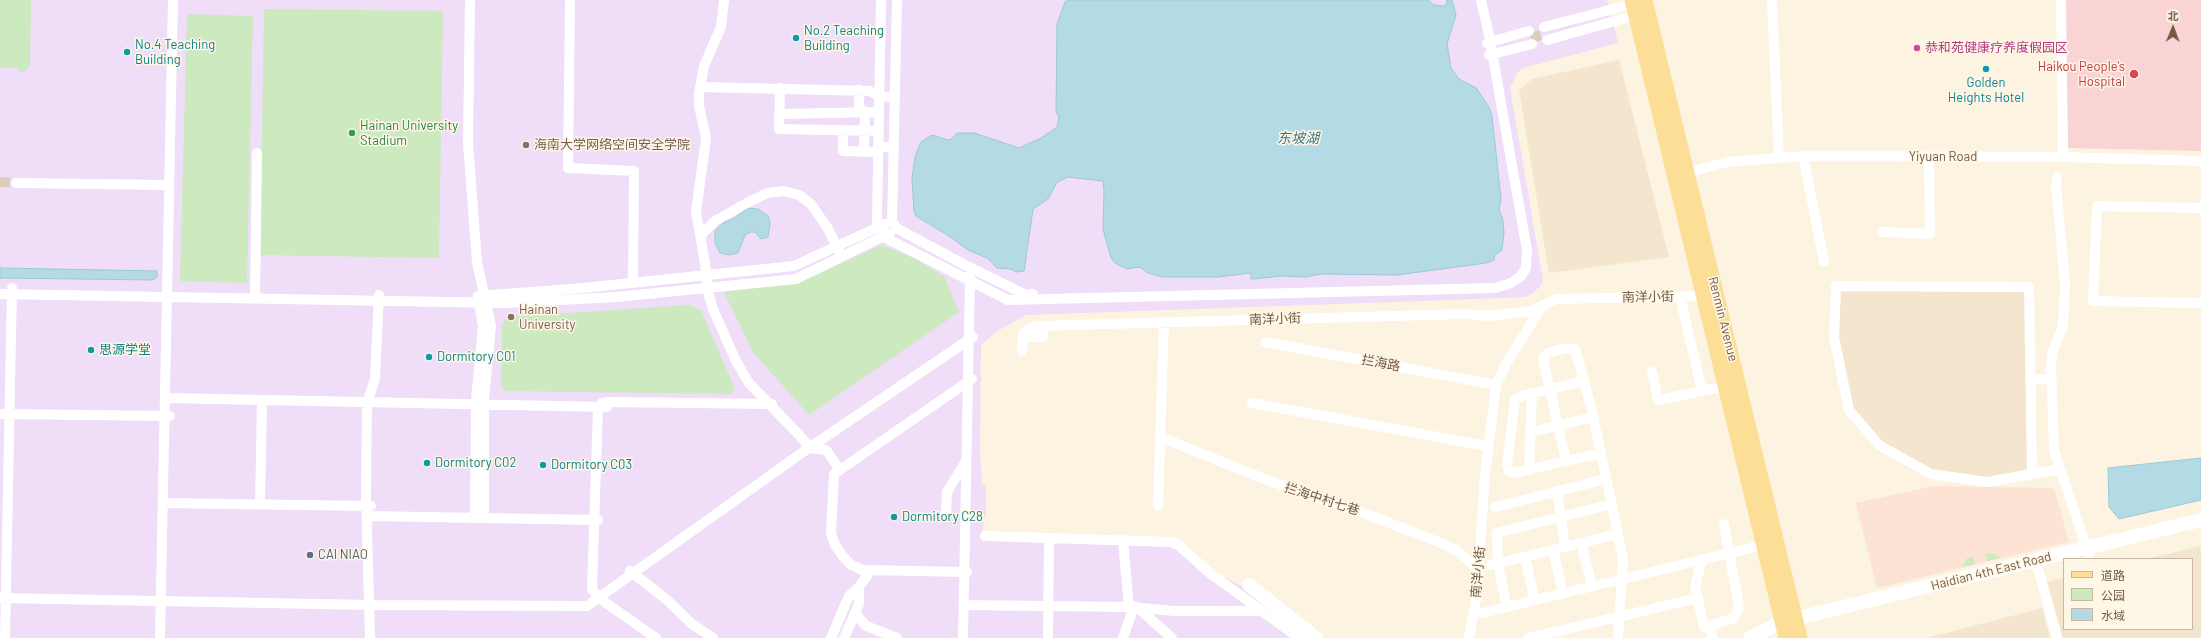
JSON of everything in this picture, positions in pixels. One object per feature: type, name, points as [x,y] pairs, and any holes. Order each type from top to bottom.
[{"type":"main road","name":"Renmin Avenue","points":[[1636,6],[1687,173],[1798,628]]},
{"type":"main road","name":"Renmin Avenue","points":[[1636,6],[1783,630]]},
{"type":"main road","name":"Haidian 4th East Road","points":[[1798,628],[2201,520]]},
{"type":"main road","name":"Haidian 4th East Road","points":[[2076,558],[2088,551],[2201,528]]},
{"type":"main road","name":"Haidian 4th East Road","points":[[1783,630],[1798,628],[2063,562]]},
{"type":"main road","points":[[1249,585],[1316,638]]},
{"type":"main road","points":[[1750,638],[1783,630]]},
{"type":"main road","points":[[1767,638],[1783,630]]},
{"type":"street","points":[[170,294],[169,185],[174,0]]},
{"type":"street","points":[[166,638],[164,598],[174,0]]},
{"type":"street","points":[[466,0],[465,142],[470,197],[473,263],[481,299]]},
{"type":"street","points":[[470,0],[468,143],[483,326],[480,407],[480,518]]},
{"type":"street","points":[[570,0],[568,168],[634,171],[633,283]]},
{"type":"street","points":[[724,0],[721,27],[706,59],[700,87],[699,106],[706,138],[696,204],[708,287],[713,309],[736,361],[749,383],[774,406],[810,446],[826,450],[840,470]]},
{"type":"street","points":[[881,0],[877,220],[879,225],[885,236],[1008,300],[1495,288],[1507,285],[1524,272],[1528,254],[1480,0]]},
{"type":"street","points":[[481,299],[504,303],[616,297],[796,279],[885,236],[895,226],[894,147],[897,0]]},
{"type":"street","points":[[1772,0],[1779,158]]},
{"type":"street","points":[[2060,0],[2062,157]]},
{"type":"street","points":[[1545,34],[1610,16],[1636,6]]},
{"type":"street","points":[[1490,49],[1527,38]]},
{"type":"street","points":[[0,294],[14,292],[481,299],[794,266],[879,225],[895,226],[972,268],[1026,295],[1496,283],[1505,281],[1520,270],[1524,254],[1490,49]]},
{"type":"street","points":[[700,87],[870,90],[879,96],[895,97]]},
{"type":"street","points":[[780,88],[779,130],[879,132]]},
{"type":"street","points":[[859,90],[859,107],[865,112]]},
{"type":"street","points":[[864,152],[865,112]]},
{"type":"street","points":[[779,114],[879,112]]},
{"type":"street","points":[[843,131],[843,151],[875,152],[879,147]]},
{"type":"street","points":[[879,147],[894,147]]},
{"type":"street","points":[[255,296],[257,153]]},
{"type":"street","points":[[1803,156],[1824,262]]},
{"type":"street","name":"Yiyuan Road","points":[[1687,173],[1727,162],[1803,156],[2062,157],[2201,161]]},
{"type":"street","points":[[1882,232],[1930,234],[1929,157]]},
{"type":"street","points":[[2057,177],[2056,185],[2065,283],[2063,326],[2053,350],[2051,365],[2054,450],[2088,551]]},
{"type":"street","points":[[16,183],[169,185]]},
{"type":"street","points":[[701,234],[719,219],[752,200],[767,193],[784,191],[799,195],[811,204],[842,258]]},
{"type":"street","points":[[2201,208],[2097,206],[2093,301],[2201,303]]},
{"type":"street","points":[[966,638],[965,572],[972,268]]},
{"type":"street","points":[[2032,474],[2029,287],[1836,286],[1834,337],[1849,410],[1879,445],[1931,474],[1986,482],[2032,474],[2060,469]]},
{"type":"street","points":[[0,288],[14,292]]},
{"type":"street","points":[[5,638],[8,416],[14,292]]},
{"type":"street","points":[[1680,296],[1702,391]]},
{"type":"street","name":"南洋小街","points":[[1022,351],[1022,337],[1028,329],[1043,326],[1452,314],[1489,316],[1530,311],[1545,303],[1557,299],[1704,296]]},
{"type":"street","points":[[371,638],[369,508],[371,405],[375,379],[382,298]]},
{"type":"street","name":"南洋小街","points":[[1469,638],[1477,594],[1487,446],[1496,385],[1507,362],[1545,303]]},
{"type":"street","points":[[1158,505],[1162,438],[1164,322]]},
{"type":"street","points":[[6,596],[164,598],[173,602],[479,603],[587,606],[600,594],[810,446],[971,336]]},
{"type":"street","name":"拦海路","points":[[1265,342],[1496,385]]},
{"type":"street","points":[[1566,461],[1543,359],[1548,353],[1568,348],[1576,352],[1594,417],[1623,559],[1618,638]]},
{"type":"street","points":[[1652,372],[1658,400],[1726,386]]},
{"type":"street","points":[[2031,380],[2051,379]]},
{"type":"street","points":[[965,572],[862,570],[850,564],[835,545],[831,532],[834,474],[970,380]]},
{"type":"street","points":[[1584,381],[1518,397],[1514,403],[1507,465],[1509,471],[1515,473],[1600,452]]},
{"type":"street","points":[[1529,470],[1532,393]]},
{"type":"street","points":[[168,401],[601,409],[774,406]]},
{"type":"street","points":[[1252,402],[1487,446]]},
{"type":"street","points":[[260,502],[262,403]]},
{"type":"street","points":[[601,409],[596,508],[598,586],[600,594],[609,605],[656,638]]},
{"type":"street","points":[[8,416],[168,418]]},
{"type":"street","points":[[1531,432],[1594,417]]},
{"type":"street","name":"拦海中村七巷","points":[[1162,438],[1289,488],[1359,510],[1436,541],[1456,550],[1478,569]]},
{"type":"street","points":[[946,512],[947,492],[968,457]]},
{"type":"street","points":[[1495,507],[1606,479]]},
{"type":"street","points":[[1557,491],[1565,547]]},
{"type":"street","points":[[166,501],[260,502],[369,508],[480,518],[596,520]]},
{"type":"street","points":[[1507,606],[1495,565],[1497,533],[1612,504]]},
{"type":"street","points":[[1702,559],[1695,586],[1704,628],[1734,618],[1738,613],[1739,602],[1728,553],[1724,524]]},
{"type":"street","points":[[1495,565],[1618,534]]},
{"type":"street","points":[[985,536],[1166,541],[1178,544],[1211,574],[1300,638]]},
{"type":"street","points":[[1048,638],[1049,538]]},
{"type":"street","points":[[1123,540],[1133,606],[1123,638]]},
{"type":"street","points":[[1581,543],[1592,585]]},
{"type":"street","points":[[1482,613],[1623,577],[1763,545]]},
{"type":"street","points":[[1553,550],[1563,593]]},
{"type":"street","points":[[1525,557],[1535,600]]},
{"type":"street","points":[[2038,568],[2057,638]]},
{"type":"street","points":[[831,638],[849,596],[859,587],[871,570]]},
{"type":"street","points":[[631,573],[666,599],[692,624],[713,638]]},
{"type":"street","points":[[844,638],[859,604],[859,587]]},
{"type":"street","points":[[6,596],[11,638]]},
{"type":"street","points":[[160,638],[164,598]]},
{"type":"street","points":[[1528,638],[1698,598]]},
{"type":"street","points":[[966,603],[1133,606],[1175,611],[1262,611]]},
{"type":"street","points":[[963,638],[966,603]]},
{"type":"street","points":[[1133,606],[1168,638]]},
{"type":"street","points":[[1133,606],[1172,638]]},
{"type":"street","points":[[855,613],[866,626],[897,638]]},
{"type":"street","points":[[1710,626],[1712,638]]},
{"type":"shaded area","name":"Hainan University","points":[[0,0],[1607,0],[1618,43],[1523,68],[1517,73],[1510,88],[1543,280],[1541,286],[1525,297],[1026,315],[996,332],[981,345],[980,453],[982,485],[985,485],[986,494],[986,517],[983,518],[983,535],[1166,539],[1214,572],[1243,587],[1306,638],[0,638]]},
{"type":"shaded area","name":"Haikou People's Hospital","points":[[2065,0],[2201,0],[2201,151],[2068,148]]},
{"type":"shaded area","points":[[1619,60],[1669,257],[1549,273],[1519,90],[1532,79]]},
{"type":"shaded area","points":[[1841,291],[2025,292],[2028,471],[1985,478],[1933,471],[1880,441],[1854,409],[1838,337]]},
{"type":"shaded area","points":[[1933,486],[2054,488],[2069,542],[1877,588],[1856,503]]},
{"type":"shaded area","points":[[2201,546],[2201,638],[2063,638],[2047,582],[2063,578],[2063,630],[2193,630],[2193,558],[2150,558]]},
{"type":"shaded area","points":[[2042,608],[2050,638],[1927,638]]},
{"type":"green space","points":[[0,0],[31,0],[30,65],[25,71],[19,73],[19,68],[0,68]]},
{"type":"green space","name":"Hainan University Stadium","points":[[264,9],[443,11],[439,258],[260,255]]},
{"type":"green space","points":[[187,14],[253,16],[247,283],[180,281]]},
{"type":"green space","points":[[881,245],[914,258],[944,276],[959,312],[809,415],[753,352],[724,292],[803,281]]},
{"type":"green space","points":[[689,305],[701,310],[735,389],[731,394],[507,391],[501,387],[502,324],[508,317]]},
{"type":"green space","points":[[1991,553],[2001,558],[1987,561],[1985,554]]},
{"type":"green space","points":[[1973,557],[1975,564],[1962,567],[1966,559]]},
{"type":"water","name":"东坡湖","points":[[1069,0],[1428,0],[1434,5],[1444,6],[1446,5],[1447,0],[1452,0],[1456,15],[1447,44],[1451,68],[1459,79],[1476,88],[1489,107],[1492,116],[1501,199],[1499,209],[1503,220],[1504,233],[1502,250],[1495,255],[1494,260],[1486,263],[1397,275],[1321,274],[1306,277],[1281,276],[1251,279],[1251,273],[1218,277],[1162,277],[1148,273],[1140,267],[1127,269],[1115,263],[1111,258],[1103,229],[1103,181],[1068,177],[1057,182],[1048,199],[1033,209],[1024,271],[1017,272],[1010,269],[997,268],[987,258],[968,250],[949,236],[916,216],[914,211],[912,179],[915,157],[921,142],[932,135],[948,140],[952,139],[957,133],[974,133],[1019,148],[1041,138],[1057,127],[1059,117],[1056,112],[1057,24],[1065,2]]},
{"type":"water","points":[[748,208],[758,209],[768,216],[770,224],[768,237],[761,239],[755,232],[750,232],[745,235],[738,253],[729,255],[720,253],[715,243],[715,231],[724,222],[733,219]]},
{"type":"water","points":[[0,268],[157,271],[157,277],[153,280],[0,278]]},
{"type":"water","points":[[2201,458],[2201,500],[2119,519],[2109,507],[2108,468]]},
{"type":"tunnel","points":[[1531,38],[1545,34]]},
{"type":"tunnel","points":[[0,182],[16,183]]},
{"type":"place","name":"No.2 Teaching Building","points":[[796,38]]},
{"type":"place","name":"恭和苑健康疗养度假园区","points":[[1917,48]]},
{"type":"place","name":"No.4 Teaching Building","points":[[127,52]]},
{"type":"place","name":"Golden Heights Hotel","points":[[1986,69]]},
{"type":"place","name":"Haikou People's Hospital","points":[[2134,74]]},
{"type":"place","name":"Hainan University Stadium","points":[[352,133]]},
{"type":"place","name":"海南大学网络空间安全学院","points":[[526,145]]},
{"type":"place","name":"Hainan University","points":[[511,317]]},
{"type":"place","name":"思源学堂","points":[[91,350]]},
{"type":"place","name":"Dormitory C01","points":[[429,357]]},
{"type":"place","name":"Dormitory C02","points":[[427,463]]},
{"type":"place","name":"Dormitory C03","points":[[543,465]]},
{"type":"place","name":"Dormitory C28","points":[[894,517]]},
{"type":"place","name":"CAI NIAO","points":[[310,555]]}]
